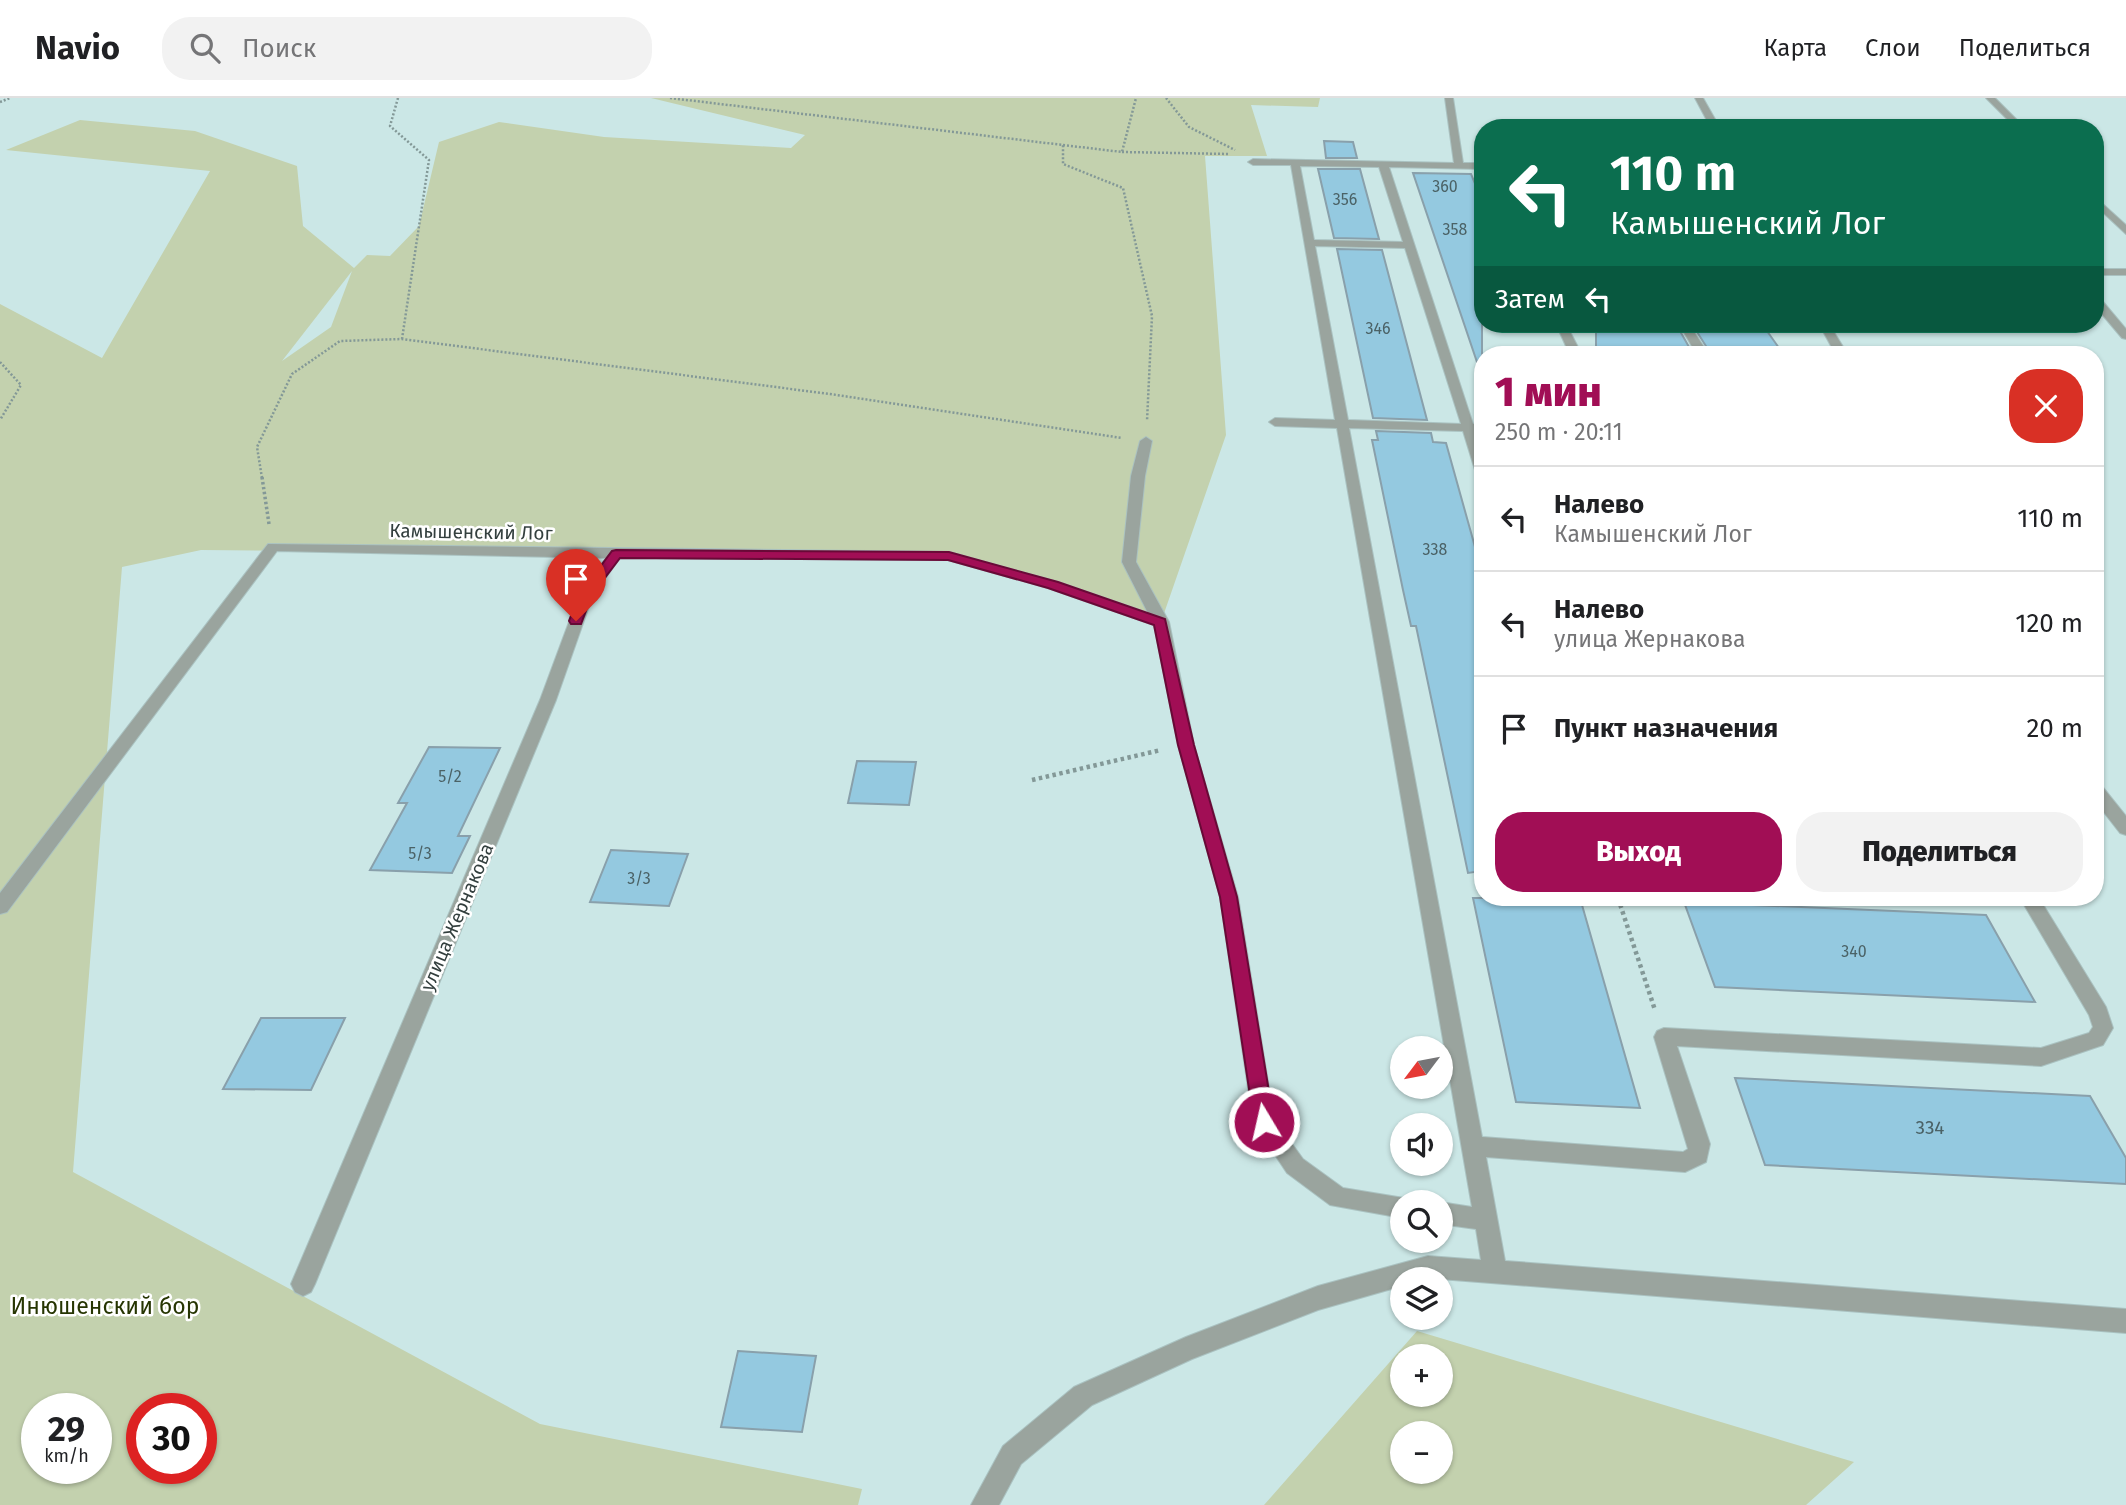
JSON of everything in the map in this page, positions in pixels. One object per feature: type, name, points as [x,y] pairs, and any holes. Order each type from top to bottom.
[{"type":"street","points":[[1449,98],[1459,166]]},
{"type":"street","points":[[1699,98],[1711,119]]},
{"type":"street","points":[[1990,98],[2012,119]]},
{"type":"street","points":[[1254,162],[1474,166]]},
{"type":"street","points":[[1295,162],[1495,1272]]},
{"type":"street","points":[[1383,164],[1474,425]]},
{"type":"street","points":[[2104,209],[2126,231]]},
{"type":"street","points":[[1310,243],[1409,245]]},
{"type":"street","points":[[2104,272],[2126,272]]},
{"type":"street","points":[[2104,310],[2126,336]]},
{"type":"street","points":[[1275,422],[1474,428]]},
{"type":"street","points":[[1146,442],[1138,476],[1129,562],[1161,622],[1186,745],[1229,897],[1264,1122],[1294,1166],[1338,1198],[1390,1205]]},
{"type":"street","points":[[0,906],[273,547]]},
{"type":"street","name":"Камышенский Лог","points":[[273,547],[616,554],[949,556],[1053,585],[1161,622]]},
{"type":"street","name":"улица Жернакова","points":[[303,1284],[548,700],[586,595],[616,554]]},
{"type":"street","points":[[2104,800],[2126,828]]},
{"type":"street","points":[[1472,1146],[1685,1162],[1698,1156],[1699,1144],[1664,1037],[2041,1057],[2096,1039],[2103,1028],[2099,1013],[2034,906]]},
{"type":"street","points":[[1453,1215],[1486,1220]]},
{"type":"street","points":[[984,1505],[1012,1455],[1083,1396],[1186,1349],[1318,1298],[1428,1267],[2126,1321]]},
{"type":"path","points":[[0,102],[10,98]]},
{"type":"path","points":[[398,98],[390,126],[429,160],[402,339]]},
{"type":"path","points":[[670,98],[1122,152],[1246,154],[1210,140],[1182,121],[1173,103],[1166,98]]},
{"type":"path","points":[[1122,152],[1136,98]]},
{"type":"path","points":[[273,547],[257,447],[292,374],[340,341],[402,339],[830,394],[1146,442],[1152,316],[1123,188],[1063,164],[1063,145]]},
{"type":"path","points":[[0,362],[21,385],[0,420]]},
{"type":"path","points":[[1032,780],[1186,745]]},
{"type":"path","points":[[1621,906],[1664,1037]]},
{"type":"green space","name":"Инюшенский бор","points":[[651,98],[1320,98],[1318,107],[1251,105],[1267,156],[1205,156],[1226,435],[1161,622],[949,556],[201,550],[122,567],[73,1172],[540,1424],[862,1489],[858,1505],[0,1505],[0,304],[102,358],[210,171],[6,150],[80,120],[195,131],[297,166],[303,226],[354,268],[367,255],[390,256],[419,226],[439,142],[499,122],[604,137],[791,148],[805,135]],"holes":[[[352,271],[331,327],[282,361]]]},
{"type":"green space","points":[[1417,1331],[1854,1462],[1806,1505],[1264,1505],[1390,1362],[1390,1407],[1453,1407],[1453,1344],[1406,1344]]},
{"type":"building","points":[[1324,141],[1353,142],[1357,158],[1326,158]]},
{"type":"building","points":[[1318,169],[1360,169],[1379,239],[1334,238]]},
{"type":"building","points":[[1413,173],[1471,174],[1474,181],[1474,333],[1482,333],[1482,346],[1474,346],[1474,353]]},
{"type":"building","points":[[1337,249],[1382,250],[1427,420],[1373,418]]},
{"type":"building","points":[[1596,333],[1681,333],[1688,346],[1596,346]]},
{"type":"building","points":[[1698,333],[1768,333],[1778,346],[1706,346]]},
{"type":"building","points":[[1376,431],[1431,433],[1433,442],[1446,443],[1474,543],[1474,872],[1468,873],[1416,626],[1411,626],[1403,590],[1372,440],[1378,440]]},
{"type":"building","points":[[429,747],[500,748],[458,836],[470,836],[452,873],[370,870],[407,803],[398,803]]},
{"type":"building","points":[[857,761],[916,762],[909,805],[848,803]]},
{"type":"building","points":[[611,850],[688,854],[669,906],[590,902]]},
{"type":"building","points":[[1475,906],[1582,906],[1640,1108],[1516,1102]]},
{"type":"building","points":[[1685,906],[1777,906],[1986,915],[2035,1002],[1715,987]]},
{"type":"building","points":[[261,1018],[345,1018],[311,1090],[223,1089]]},
{"type":"building","points":[[1735,1078],[2090,1096],[2126,1158],[2126,1184],[1765,1165]]},
{"type":"building","points":[[738,1351],[816,1356],[802,1432],[721,1427]]},
{"type":"route","points":[[576,621],[586,595],[616,554],[949,556],[1053,585],[1161,622],[1186,745],[1229,897],[1264,1122]]}]
